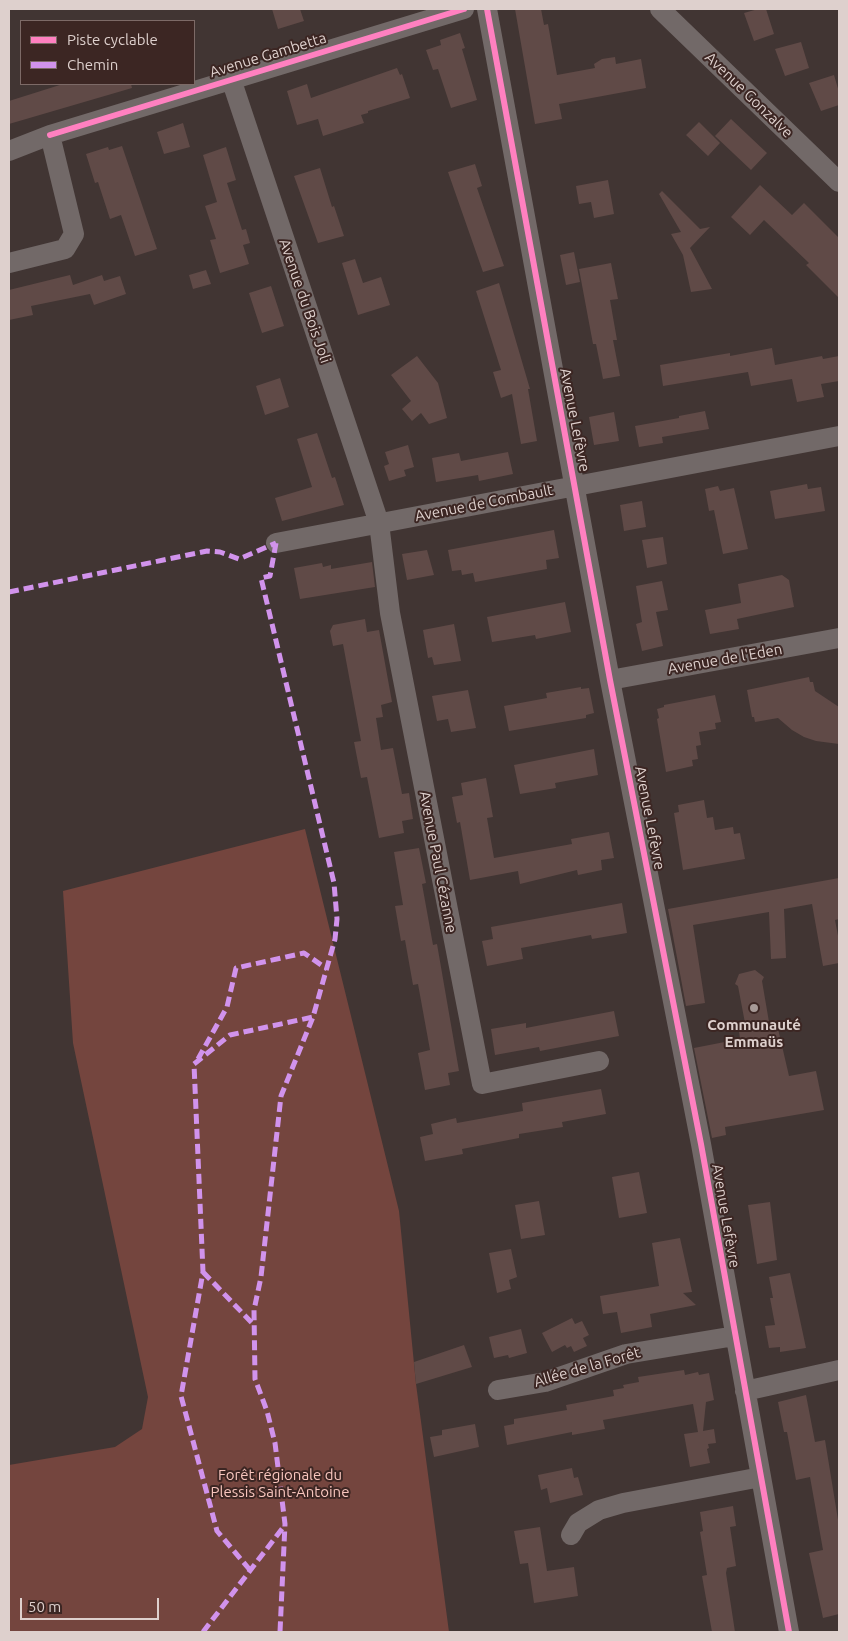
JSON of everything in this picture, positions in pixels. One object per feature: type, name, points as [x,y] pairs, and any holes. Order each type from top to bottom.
[{"type":"street","name":"Avenue Gambetta","points":[[9,151],[50,135],[464,9]]},
{"type":"street","name":"Avenue Lefèvre","points":[[487,9],[610,680],[700,1144],[789,1632]]},
{"type":"street","name":"Avenue Gonzalve","points":[[660,9],[839,182]]},
{"type":"street","name":"Avenue du Bois Joli","points":[[231,79],[379,523]]},
{"type":"street","points":[[9,263],[65,249],[74,234],[50,135]]},
{"type":"street","name":"Avenue de Combault","points":[[276,543],[839,436]]},
{"type":"street","name":"Avenue Paul Cézanne","points":[[379,523],[392,623],[482,1084],[599,1061]]},
{"type":"street","name":"Avenue de l'Eden","points":[[610,680],[839,638]]},
{"type":"street","name":"Allée de la Forêt","points":[[498,1390],[545,1382],[626,1354],[735,1336]]},
{"type":"street","points":[[745,1391],[839,1370]]},
{"type":"street","points":[[571,1535],[578,1523],[599,1510],[624,1503],[761,1478]]},
{"type":"green space","name":"Forêt régionale du Plessis Saint-Antoine","points":[[305,829],[399,1211],[416,1384],[449,1632],[9,1632],[9,1465],[115,1447],[142,1429],[148,1397],[73,1043],[63,891]]},
{"type":"building","points":[[272,9],[300,9],[304,21],[278,29]]},
{"type":"building","points":[[515,9],[541,9],[544,25],[548,24],[557,75],[595,68],[594,64],[602,59],[615,57],[616,64],[641,59],[646,88],[559,104],[562,119],[535,124]]},
{"type":"building","points":[[766,9],[774,34],[754,41],[744,13]]},
{"type":"building","points":[[460,33],[465,48],[462,49],[477,100],[451,108],[438,69],[433,70],[426,50],[441,45],[440,40]]},
{"type":"building","points":[[801,42],[809,68],[785,76],[775,49]]},
{"type":"building","points":[[397,68],[400,75],[402,74],[410,98],[368,111],[368,113],[361,115],[364,123],[323,136],[318,119],[297,125],[287,91],[307,84],[311,98]]},
{"type":"building","points":[[834,75],[839,92],[839,105],[821,111],[809,83]]},
{"type":"building","points":[[60,85],[131,85],[132,88],[9,124],[9,101]]},
{"type":"building","points":[[731,119],[767,153],[751,170],[715,136]]},
{"type":"building","points":[[699,122],[720,143],[708,156],[686,135]]},
{"type":"building","points":[[183,123],[190,147],[164,154],[157,132]]},
{"type":"building","points":[[122,146],[157,249],[135,256],[121,215],[110,219],[98,182],[95,183],[86,154],[108,147],[109,150]]},
{"type":"building","points":[[226,147],[236,180],[227,183],[242,230],[246,229],[250,243],[243,245],[249,264],[220,273],[210,240],[216,239],[205,206],[217,202],[203,155]]},
{"type":"building","points":[[475,164],[482,186],[477,188],[504,266],[483,272],[448,172]]},
{"type":"building","points":[[320,168],[332,207],[334,206],[344,236],[318,243],[294,176]]},
{"type":"building","points":[[608,180],[614,214],[594,218],[591,202],[579,204],[576,186]]},
{"type":"building","points":[[760,185],[792,215],[804,203],[839,238],[839,298],[806,265],[809,263],[764,220],[750,235],[731,217]]},
{"type":"building","points":[[662,191],[700,229],[710,227],[690,248],[712,289],[691,292],[683,255],[671,234],[681,232],[659,194]]},
{"type":"building","points":[[574,252],[580,282],[566,285],[560,255]]},
{"type":"building","points":[[355,259],[363,283],[381,277],[390,305],[358,315],[342,263]]},
{"type":"building","points":[[611,263],[618,299],[610,300],[617,340],[613,340],[620,376],[603,379],[596,344],[593,344],[579,269]]},
{"type":"building","points":[[206,270],[211,284],[193,289],[189,275]]},
{"type":"building","points":[[70,275],[73,285],[102,275],[104,281],[120,276],[126,294],[94,305],[90,294],[31,306],[33,315],[9,320],[9,290]]},
{"type":"building","points":[[499,283],[530,389],[528,389],[537,441],[521,444],[512,394],[501,398],[493,372],[501,370],[476,291]]},
{"type":"building","points":[[271,286],[284,326],[262,333],[249,293]]},
{"type":"building","points":[[772,348],[775,365],[822,356],[823,359],[839,356],[839,381],[821,384],[824,397],[797,402],[792,379],[751,386],[748,372],[663,386],[660,365],[730,353],[730,356]]},
{"type":"building","points":[[417,356],[438,383],[447,418],[429,424],[421,413],[412,421],[402,409],[411,401],[391,375]]},
{"type":"building","points":[[280,378],[289,407],[265,415],[256,386]]},
{"type":"building","points":[[705,411],[709,429],[662,437],[663,443],[639,447],[635,426]]},
{"type":"building","points":[[614,412],[619,441],[594,445],[589,417]]},
{"type":"building","points":[[317,433],[332,478],[335,477],[344,505],[282,521],[275,498],[312,487],[297,439]]},
{"type":"building","points":[[408,445],[414,467],[404,470],[406,476],[389,481],[384,466],[389,464],[385,452]]},
{"type":"building","points":[[508,452],[513,474],[479,481],[478,475],[436,482],[432,458],[459,453],[461,461]]},
{"type":"building","points":[[807,484],[808,489],[821,487],[825,511],[775,519],[770,491]]},
{"type":"building","points":[[718,486],[720,491],[734,488],[748,549],[723,554],[714,510],[709,511],[705,489]]},
{"type":"building","points":[[642,501],[646,527],[624,531],[620,505]]},
{"type":"building","points":[[554,530],[559,558],[546,560],[547,569],[475,582],[473,573],[462,575],[461,570],[452,571],[448,550]]},
{"type":"building","points":[[663,537],[667,564],[647,568],[642,540]]},
{"type":"building","points":[[427,550],[434,575],[407,580],[402,554]]},
{"type":"building","points":[[372,562],[375,587],[300,599],[294,568],[322,563],[323,567],[331,565],[331,569]]},
{"type":"building","points":[[782,575],[789,580],[794,607],[737,619],[739,629],[710,634],[705,610],[741,603],[738,584]]},
{"type":"building","points":[[662,581],[668,610],[656,612],[663,646],[642,651],[636,624],[642,622],[636,586]]},
{"type":"building","points":[[565,602],[571,632],[536,639],[535,635],[492,642],[487,617]]},
{"type":"building","points":[[365,619],[367,632],[379,630],[392,702],[381,705],[383,717],[376,718],[381,750],[393,748],[402,794],[409,793],[413,819],[402,821],[404,833],[379,838],[367,777],[361,778],[354,742],[361,741],[343,644],[333,646],[330,631],[333,625]]},
{"type":"building","points":[[454,624],[461,661],[434,665],[432,657],[428,658],[423,630]]},
{"type":"building","points":[[809,677],[810,682],[813,682],[815,691],[839,707],[839,744],[816,741],[804,737],[778,718],[755,722],[754,717],[752,717],[747,690]]},
{"type":"building","points":[[581,687],[581,689],[589,688],[594,713],[586,715],[586,718],[509,731],[504,706],[547,698],[546,693]]},
{"type":"building","points":[[468,690],[476,728],[451,732],[448,719],[437,721],[432,696]]},
{"type":"building","points":[[715,695],[721,722],[715,723],[716,729],[699,732],[701,745],[696,746],[698,759],[692,760],[693,766],[666,772],[657,709],[664,707],[664,705]]},
{"type":"building","points":[[594,749],[598,775],[555,783],[556,788],[520,794],[514,765]]},
{"type":"building","points":[[486,778],[493,817],[487,818],[494,858],[572,844],[571,839],[609,832],[614,858],[601,860],[602,870],[578,875],[577,870],[520,884],[518,871],[470,880],[460,822],[457,823],[452,797],[463,795],[461,783]]},
{"type":"building","points":[[704,800],[707,818],[713,817],[715,830],[733,827],[734,834],[740,833],[745,859],[683,870],[674,813],[679,812],[678,805]]},
{"type":"building","points":[[419,848],[426,883],[422,884],[433,945],[437,944],[459,1071],[448,1073],[450,1085],[425,1090],[418,1053],[430,1050],[418,984],[413,985],[405,940],[401,941],[395,906],[403,905],[394,852]]},
{"type":"building","points":[[839,878],[839,919],[835,920],[839,941],[839,963],[823,966],[812,904],[784,909],[786,958],[771,959],[769,912],[693,925],[705,1003],[686,1006],[668,909]]},
{"type":"building","points":[[622,903],[627,933],[592,939],[591,935],[521,948],[523,959],[487,966],[482,941],[493,939],[491,927]]},
{"type":"building","points":[[755,970],[764,977],[762,981],[769,1022],[776,1020],[789,1076],[816,1071],[824,1110],[725,1127],[726,1135],[712,1138],[694,1048],[740,1039],[738,1024],[745,1023],[738,986],[735,984],[739,974]]},
{"type":"building","points":[[614,1011],[619,1036],[540,1051],[539,1047],[495,1055],[491,1029],[526,1023],[526,1028]]},
{"type":"building","points":[[601,1089],[606,1114],[562,1122],[563,1127],[519,1134],[519,1138],[462,1149],[463,1154],[425,1161],[420,1137],[433,1134],[431,1124],[456,1118],[457,1123],[523,1111],[522,1103]]},
{"type":"building","points":[[639,1172],[647,1213],[619,1218],[612,1177]]},
{"type":"building","points":[[539,1201],[545,1235],[521,1239],[515,1205]]},
{"type":"building","points":[[770,1202],[777,1260],[757,1264],[748,1205]]},
{"type":"building","points":[[680,1238],[692,1292],[683,1293],[696,1305],[650,1314],[652,1327],[621,1333],[617,1312],[603,1314],[600,1296],[659,1286],[652,1243]]},
{"type":"building","points":[[511,1249],[517,1277],[509,1280],[511,1289],[497,1293],[489,1253]]},
{"type":"building","points":[[790,1273],[806,1348],[780,1352],[780,1347],[769,1348],[765,1326],[775,1325],[770,1298],[773,1298],[769,1277]]},
{"type":"building","points":[[572,1318],[575,1324],[582,1321],[589,1335],[583,1338],[587,1346],[574,1352],[571,1346],[567,1348],[565,1345],[552,1352],[542,1333]]},
{"type":"building","points":[[521,1329],[527,1353],[509,1358],[508,1355],[494,1358],[489,1337]]},
{"type":"building","points":[[464,1345],[472,1367],[416,1384],[414,1362]]},
{"type":"building","points":[[684,1370],[685,1375],[698,1372],[699,1375],[709,1373],[714,1400],[706,1402],[703,1431],[714,1429],[716,1443],[708,1444],[709,1448],[707,1449],[710,1463],[690,1467],[684,1434],[698,1432],[693,1404],[603,1420],[605,1429],[572,1435],[572,1432],[507,1445],[504,1426],[514,1424],[514,1419],[567,1410],[566,1405],[614,1396],[613,1390],[624,1388],[623,1385],[639,1382],[638,1377]]},
{"type":"building","points":[[806,1395],[815,1442],[825,1440],[839,1526],[839,1614],[823,1618],[809,1553],[823,1550],[810,1477],[796,1480],[787,1432],[784,1432],[778,1402]]},
{"type":"building","points":[[475,1424],[479,1447],[434,1457],[430,1437],[442,1435],[442,1430]]},
{"type":"building","points":[[572,1468],[574,1478],[578,1477],[583,1495],[550,1503],[547,1488],[541,1490],[538,1475]]},
{"type":"building","points":[[733,1506],[736,1526],[730,1527],[736,1566],[727,1568],[726,1573],[735,1632],[712,1632],[702,1576],[707,1575],[700,1532],[703,1531],[700,1512]]},
{"type":"building","points":[[540,1527],[547,1571],[574,1567],[578,1596],[534,1603],[528,1563],[520,1564],[514,1531]]},
{"type":"marked path","points":[[276,543],[270,576],[261,578],[334,883],[337,919],[335,939],[313,1017],[281,1096],[261,1277],[254,1310],[255,1379],[267,1411],[275,1443],[285,1524],[280,1632]]},
{"type":"marked path","points":[[9,592],[207,551],[220,552],[239,559],[276,543]]},
{"type":"marked path","points":[[198,1059],[227,1007],[236,968],[304,953],[327,969]]},
{"type":"marked path","points":[[250,1570],[217,1531],[181,1396],[203,1272],[194,1064],[230,1035],[313,1017]]},
{"type":"marked path","points":[[203,1272],[254,1325]]},
{"type":"marked path","points":[[203,1632],[285,1525]]},
{"type":"cycle path","points":[[50,135],[464,9]]},
{"type":"cycle path","points":[[487,9],[610,680],[701,1144],[789,1632]]},
{"type":"place","name":"Communauté Emmaüs","points":[[754,1008]]}]
